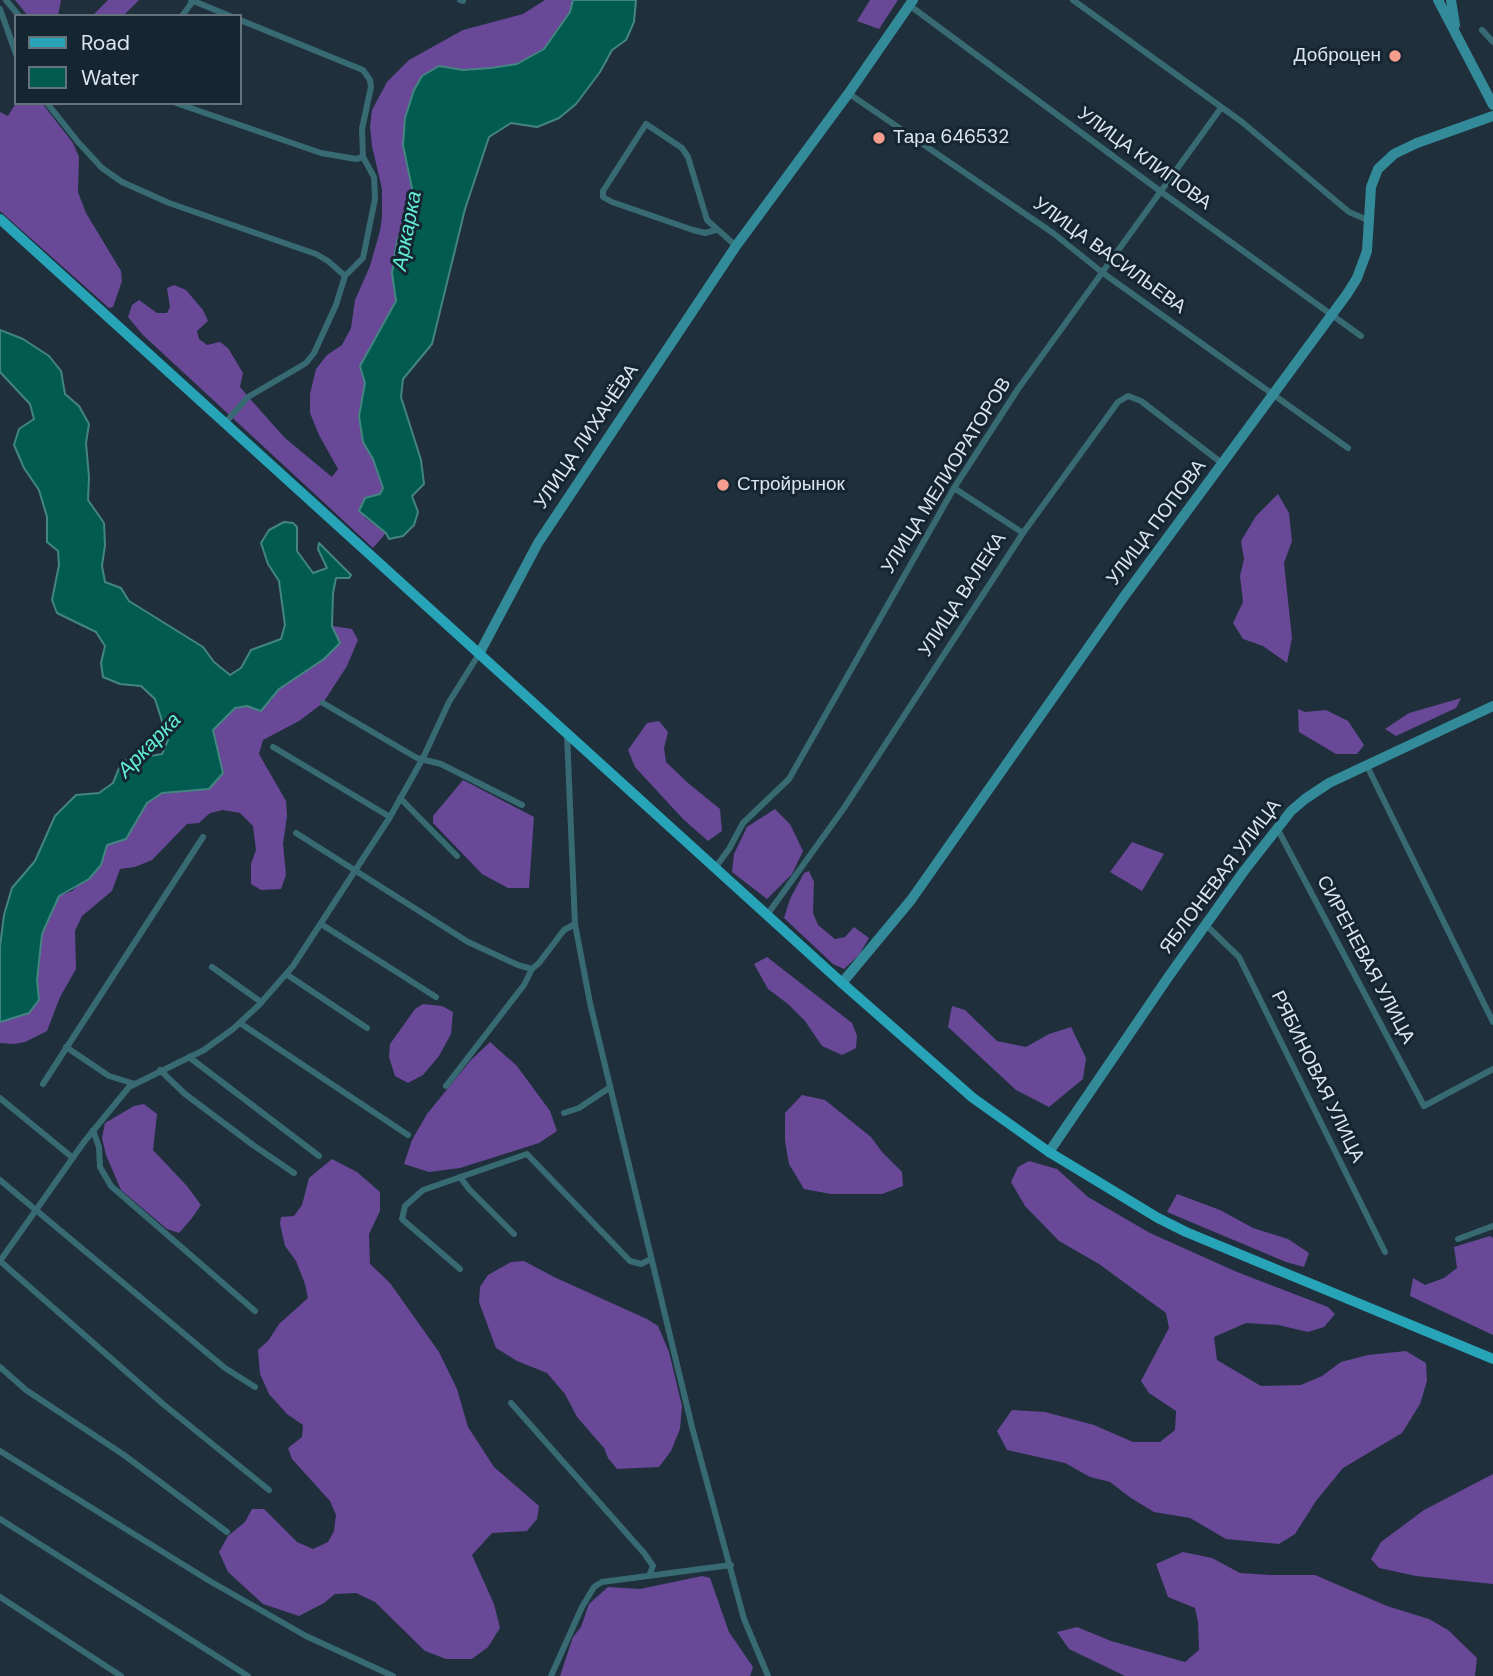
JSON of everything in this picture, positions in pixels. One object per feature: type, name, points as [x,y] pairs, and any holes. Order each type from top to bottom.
[{"type":"main road","points":[[0,219],[964,1091],[1049,1152],[1133,1205],[1186,1232],[1493,1359]]},
{"type":"street","points":[[6,0],[17,14]]},
{"type":"street","points":[[192,0],[225,14]]},
{"type":"street","points":[[1073,0],[1242,122],[1357,218],[1370,221]]},
{"type":"street","points":[[1437,0],[1493,104]]},
{"type":"street","points":[[1451,0],[1458,39]]},
{"type":"street","name":"УЛИЦА ЛИХАЧЁВА","points":[[479,654],[538,543],[736,246],[911,2]]},
{"type":"street","name":"УЛИЦА КЛИПОВА","points":[[911,2],[1160,191],[1361,336]]},
{"type":"street","points":[[0,9],[14,49]]},
{"type":"street","points":[[225,424],[248,397],[306,363],[320,341],[345,276],[363,258],[375,200],[374,177],[363,157],[362,130],[371,87],[363,69],[242,21]]},
{"type":"street","points":[[1482,30],[1493,42]]},
{"type":"street","name":"УЛИЦА ВАСИЛЬЕВА","points":[[848,93],[1053,233],[1102,272],[1348,448]]},
{"type":"street","points":[[49,105],[94,159],[122,182],[169,203],[316,254],[345,276]]},
{"type":"street","points":[[182,105],[321,153],[356,159],[363,157]]},
{"type":"street","name":"УЛИЦА МЕЛИОРАТОРОВ","points":[[715,868],[743,823],[789,779],[954,488],[1018,389],[1221,108]]},
{"type":"street","name":"УЛИЦА ПОПОВА","points":[[842,983],[911,900],[1123,598],[1357,278],[1367,251],[1371,187],[1378,169],[1386,160],[1417,143],[1493,116]]},
{"type":"street","points":[[716,230],[705,233],[693,230],[603,197],[603,191],[646,124],[682,148],[688,157],[707,220],[736,246]]},
{"type":"street","name":"УЛИЦА ВАЛЕКА","points":[[767,915],[845,808],[1023,533],[1118,402],[1128,396],[1141,401],[1223,464]]},
{"type":"street","points":[[954,488],[1023,533]]},
{"type":"street","points":[[269,1490],[122,1369],[0,1261],[111,1107],[135,1084],[204,1051],[240,1023],[286,974],[390,817],[423,758],[449,702],[479,654]]},
{"type":"street","points":[[323,703],[416,758],[423,758],[477,781],[522,805]]},
{"type":"street","name":"ЯБЛОНЕВАЯ УЛИЦА","points":[[1049,1152],[1169,976],[1277,828],[1304,799],[1366,764],[1493,706]]},
{"type":"street","points":[[567,734],[575,924],[609,1088],[692,1427],[744,1619],[768,1676]]},
{"type":"street","points":[[273,747],[390,817]]},
{"type":"street","points":[[1366,764],[1493,1022]]},
{"type":"street","points":[[400,798],[457,856]]},
{"type":"street","name":"СИРЕНЕВАЯ УЛИЦА","points":[[1277,828],[1424,1106],[1493,1069]]},
{"type":"street","points":[[296,833],[468,942],[532,969]]},
{"type":"street","points":[[43,1084],[203,837]]},
{"type":"street","points":[[321,924],[436,996]]},
{"type":"street","points":[[446,1086],[524,985],[532,969],[564,930],[575,924]]},
{"type":"street","name":"РЯБИНОВАЯ УЛИЦА","points":[[1206,925],[1240,957],[1385,1252]]},
{"type":"street","points":[[212,967],[261,1002]]},
{"type":"street","points":[[286,974],[367,1027]]},
{"type":"street","points":[[1483,1000],[1493,996]]},
{"type":"street","points":[[240,1023],[408,1135]]},
{"type":"street","points":[[66,1047],[90,1066],[109,1076],[135,1084]]},
{"type":"street","points":[[189,1057],[319,1156]]},
{"type":"street","points":[[160,1070],[185,1094],[294,1173]]},
{"type":"street","points":[[564,1113],[579,1108],[609,1088]]},
{"type":"street","points":[[0,1098],[73,1158]]},
{"type":"street","points":[[93,1130],[99,1147],[100,1167],[111,1186],[255,1311]]},
{"type":"street","points":[[460,1269],[401,1219],[405,1206],[423,1191],[527,1154],[630,1262],[641,1264],[651,1259]]},
{"type":"street","points":[[460,1177],[468,1189],[514,1234]]},
{"type":"street","points":[[0,1180],[225,1368],[254,1387]]},
{"type":"street","points":[[1458,1239],[1493,1226]]},
{"type":"street","points":[[0,1367],[26,1390],[124,1455],[227,1532]]},
{"type":"street","points":[[511,1404],[644,1553],[653,1566],[649,1576]]},
{"type":"street","points":[[0,1451],[306,1636],[393,1676]]},
{"type":"street","points":[[0,1519],[248,1676]]},
{"type":"street","points":[[551,1676],[582,1607],[594,1587],[602,1582],[731,1565]]},
{"type":"street","points":[[0,1597],[121,1676]]},
{"type":"shaded area","points":[[15,0],[61,0],[58,14],[26,14]]},
{"type":"shaded area","points":[[108,0],[139,0],[125,14],[94,14]]},
{"type":"shaded area","points":[[545,0],[573,0],[570,12],[544,48],[517,64],[463,70],[439,66],[422,76],[414,90],[405,118],[403,145],[414,198],[397,241],[392,273],[396,301],[360,366],[365,383],[359,416],[363,442],[373,459],[383,488],[380,494],[373,497],[364,517],[386,533],[373,548],[143,335],[128,317],[132,305],[139,300],[157,313],[167,313],[170,307],[167,288],[174,285],[186,290],[203,310],[208,321],[197,331],[199,339],[207,345],[220,342],[228,348],[243,373],[240,387],[285,438],[332,477],[338,469],[310,413],[310,394],[316,369],[327,355],[342,345],[351,328],[355,300],[370,266],[380,231],[382,189],[372,146],[372,110],[387,82],[409,60],[463,30],[523,14]]},
{"type":"shaded area","points":[[870,0],[898,0],[879,29],[857,21]]},
{"type":"shaded area","points":[[15,105],[44,105],[73,143],[79,157],[78,192],[86,213],[121,271],[122,281],[113,307],[109,308],[0,211],[0,112],[8,116]]},
{"type":"shaded area","points":[[1278,494],[1289,513],[1292,541],[1284,563],[1292,638],[1287,663],[1263,646],[1243,639],[1233,623],[1243,602],[1240,576],[1244,559],[1241,541],[1256,516]]},
{"type":"shaded area","points":[[332,626],[352,629],[358,640],[347,666],[323,703],[299,721],[263,740],[259,754],[286,801],[283,844],[286,875],[281,889],[261,890],[251,884],[251,864],[256,850],[253,826],[240,813],[223,810],[210,813],[199,823],[187,824],[152,860],[135,867],[120,869],[112,891],[82,916],[75,931],[76,969],[60,997],[47,1031],[25,1042],[0,1043],[0,1022],[29,1013],[38,1000],[37,980],[42,934],[59,896],[72,891],[101,865],[107,845],[126,839],[147,803],[162,793],[215,745],[213,730],[235,708],[270,702],[279,689],[324,659]]},
{"type":"shaded area","points":[[1461,698],[1456,708],[1396,736],[1385,729],[1409,713]]},
{"type":"shaded area","points":[[1298,709],[1305,712],[1326,710],[1348,721],[1364,745],[1357,754],[1336,754],[1299,732]]},
{"type":"shaded area","points":[[659,721],[668,732],[664,748],[666,762],[720,809],[722,831],[708,841],[683,819],[635,767],[628,750],[647,723]]},
{"type":"shaded area","points":[[463,780],[534,817],[529,888],[508,888],[482,874],[433,823],[433,816]]},
{"type":"shaded area","points":[[775,809],[790,824],[803,851],[792,874],[767,899],[732,872],[734,854],[747,827]]},
{"type":"shaded area","points":[[1132,842],[1164,854],[1142,891],[1110,872]]},
{"type":"shaded area","points":[[809,871],[814,882],[813,913],[818,925],[835,939],[845,937],[854,927],[869,938],[859,955],[844,969],[833,964],[784,918],[790,899],[804,873]]},
{"type":"shaded area","points":[[767,957],[852,1023],[857,1036],[856,1048],[842,1055],[822,1046],[805,1021],[768,989],[754,964]]},
{"type":"shaded area","points":[[423,1004],[442,1006],[453,1012],[451,1034],[439,1056],[423,1075],[408,1083],[395,1076],[389,1057],[390,1044],[415,1009]]},
{"type":"shaded area","points":[[952,1006],[965,1010],[997,1041],[1026,1047],[1049,1034],[1071,1027],[1086,1058],[1083,1079],[1049,1107],[1016,1090],[948,1027]]},
{"type":"shaded area","points":[[490,1042],[517,1066],[550,1111],[557,1131],[539,1143],[460,1168],[429,1172],[404,1164],[412,1140],[427,1114],[471,1060]]},
{"type":"shaded area","points":[[802,1095],[825,1100],[871,1137],[902,1172],[903,1186],[882,1194],[831,1194],[804,1189],[789,1164],[785,1141],[785,1113]]},
{"type":"shaded area","points":[[144,1104],[157,1114],[153,1150],[201,1205],[179,1233],[167,1229],[121,1190],[106,1155],[102,1138],[105,1123],[134,1106]]},
{"type":"shaded area","points":[[332,1159],[357,1172],[380,1192],[380,1211],[369,1234],[370,1264],[390,1283],[439,1352],[457,1389],[468,1427],[494,1467],[539,1506],[537,1519],[527,1531],[492,1533],[472,1555],[494,1604],[500,1628],[488,1647],[472,1659],[446,1659],[425,1651],[375,1602],[356,1593],[335,1594],[299,1616],[263,1604],[228,1572],[219,1552],[228,1536],[245,1522],[252,1509],[264,1509],[297,1542],[313,1549],[328,1542],[334,1531],[336,1515],[330,1501],[292,1459],[288,1448],[302,1437],[303,1425],[287,1414],[269,1394],[260,1374],[258,1350],[268,1341],[279,1324],[308,1298],[296,1261],[285,1246],[281,1217],[294,1216],[302,1205],[309,1178]]},
{"type":"shaded area","points":[[1029,1161],[1057,1169],[1088,1197],[1150,1233],[1237,1272],[1328,1307],[1335,1314],[1324,1327],[1308,1332],[1278,1325],[1246,1323],[1214,1337],[1217,1360],[1261,1386],[1301,1385],[1322,1376],[1341,1362],[1368,1355],[1406,1351],[1426,1363],[1427,1381],[1420,1404],[1402,1433],[1343,1468],[1316,1501],[1295,1534],[1279,1544],[1226,1539],[1190,1518],[1154,1512],[1110,1482],[1090,1477],[1065,1463],[1007,1450],[997,1431],[1012,1410],[1045,1412],[1094,1425],[1133,1442],[1160,1442],[1175,1430],[1176,1411],[1149,1393],[1141,1381],[1169,1328],[1166,1313],[1099,1264],[1059,1241],[1025,1206],[1011,1182],[1018,1167]]},
{"type":"shaded area","points":[[1177,1194],[1220,1210],[1253,1228],[1288,1239],[1309,1253],[1304,1267],[1167,1212]]},
{"type":"shaded area","points":[[1490,1236],[1493,1238],[1493,1335],[1410,1296],[1413,1278],[1425,1285],[1444,1278],[1457,1268],[1454,1247]]},
{"type":"shaded area","points":[[524,1261],[658,1326],[669,1352],[682,1406],[680,1429],[671,1451],[659,1467],[617,1469],[604,1448],[577,1417],[565,1394],[547,1373],[517,1361],[496,1348],[479,1302],[480,1287],[488,1275],[511,1262]]},
{"type":"shaded area","points":[[1493,1474],[1493,1584],[1416,1576],[1379,1568],[1371,1559],[1381,1542],[1424,1510]]},
{"type":"shaded area","points":[[1183,1552],[1212,1558],[1240,1573],[1315,1575],[1387,1606],[1429,1619],[1448,1630],[1477,1658],[1475,1676],[1125,1676],[1069,1649],[1057,1632],[1077,1627],[1111,1641],[1185,1662],[1199,1650],[1195,1608],[1168,1597],[1156,1564]]},
{"type":"shaded area","points":[[702,1576],[710,1578],[729,1632],[753,1667],[750,1676],[560,1676],[573,1637],[581,1627],[589,1604],[608,1587],[640,1589]]},
{"type":"water","name":"Аркарка","points":[[573,0],[636,0],[634,22],[626,40],[612,50],[600,72],[576,104],[559,118],[537,127],[511,123],[489,137],[465,209],[432,344],[403,379],[401,397],[421,460],[424,484],[412,496],[418,512],[414,525],[403,536],[389,539],[386,533],[359,511],[365,498],[380,494],[383,488],[373,459],[363,442],[359,416],[365,383],[360,366],[396,301],[392,273],[397,241],[414,198],[403,145],[405,118],[414,90],[422,76],[439,66],[463,70],[517,64],[544,49],[570,12]]},
{"type":"water","points":[[0,330],[23,339],[49,356],[61,371],[65,394],[79,406],[89,424],[86,443],[88,500],[104,523],[102,566],[105,582],[121,588],[129,601],[203,647],[214,662],[230,675],[241,668],[251,650],[281,639],[285,625],[279,581],[268,564],[261,543],[269,530],[284,522],[293,523],[297,527],[297,551],[313,573],[327,568],[318,549],[319,543],[351,575],[349,578],[336,578],[333,593],[332,626],[340,643],[324,659],[279,689],[261,711],[247,706],[235,708],[213,730],[223,773],[209,789],[162,793],[147,803],[126,839],[107,845],[101,865],[89,879],[59,896],[42,934],[37,980],[39,1000],[29,1013],[0,1022],[0,947],[4,915],[12,888],[35,861],[55,816],[76,795],[99,793],[113,783],[122,761],[162,754],[168,740],[155,699],[141,686],[120,684],[103,677],[101,663],[105,646],[96,632],[57,613],[52,600],[59,565],[58,551],[47,542],[47,517],[39,490],[24,468],[14,445],[19,429],[34,419],[30,404],[0,372]]},
{"type":"place","name":"Доброцен","points":[[1395,56]]},
{"type":"place","name":"Тара 646532","points":[[879,138]]},
{"type":"place","name":"Стройрынок","points":[[723,485]]}]
